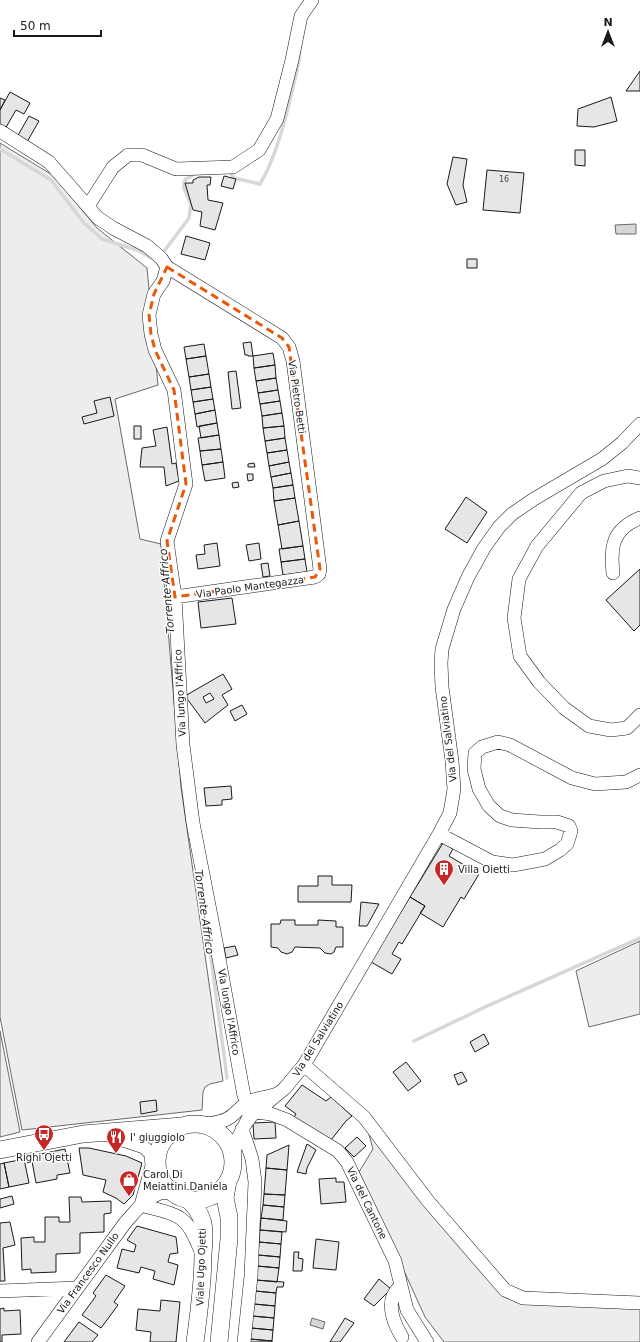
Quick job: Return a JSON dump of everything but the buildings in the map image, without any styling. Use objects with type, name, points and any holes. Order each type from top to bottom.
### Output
[{"type":"main road","points":[[156,1154],[168,1135],[179,1128],[192,1125]]},
{"type":"main road","points":[[0,1150],[48,1140],[93,1133],[135,1129],[192,1125],[209,1126],[218,1131],[231,1148],[233,1158],[225,1198],[229,1217],[229,1239],[220,1342]]},
{"type":"main road","points":[[135,1129],[152,1136],[158,1144],[156,1154],[160,1175],[167,1187],[179,1195],[196,1199],[205,1198],[222,1189],[228,1181]]},
{"type":"main road","name":"Viale Ugo Ojetti","points":[[179,1195],[194,1204],[202,1222],[203,1257],[201,1301],[195,1342]]},
{"type":"street","points":[[88,206],[113,167],[128,155],[142,155],[176,169],[233,167],[259,150],[277,119],[292,60],[301,16],[312,0]]},
{"type":"street","points":[[0,131],[49,162],[98,218],[113,228],[147,246],[161,258],[166,267]]},
{"type":"street","name":"Via Pietro Betti","points":[[166,267],[282,338],[289,347],[293,361],[320,569]]},
{"type":"street","name":"Via lungo l'Affrico","points":[[166,267],[163,281],[154,294],[149,315],[151,334],[155,350],[174,390],[186,484],[167,541],[174,598],[183,745],[193,823],[244,1096],[252,1107]]},
{"type":"street","name":"Via del Salviatino","points":[[244,1125],[252,1107],[280,1093],[304,1065],[450,813],[454,789],[452,761],[442,687],[442,649],[454,609],[468,577],[484,548],[499,527],[512,514],[534,499],[602,459],[622,443],[640,424]]},
{"type":"street","points":[[640,478],[628,476],[604,481],[581,493],[537,546],[519,580],[514,618],[520,656],[539,682],[564,708],[589,726],[611,730],[627,728],[640,715]]},
{"type":"street","points":[[613,573],[612,552],[615,539],[629,523],[640,518]]},
{"type":"street","name":"Via Paolo Mantegazza","points":[[174,598],[315,577],[319,574],[320,569]]},
{"type":"street","points":[[439,834],[492,862],[513,865],[545,859],[567,844],[571,831],[569,826],[557,822],[512,820],[500,816],[488,806],[479,789],[474,770],[475,753],[482,747],[498,742],[510,745],[572,778],[595,784],[626,782],[640,775]]},
{"type":"street","points":[[304,1065],[364,1117],[428,1201],[505,1290],[523,1298],[640,1303]]},
{"type":"street","points":[[192,1125],[209,1124],[228,1118],[252,1107]]},
{"type":"street","name":"Via del Cantone","points":[[252,1107],[286,1120],[338,1151],[348,1162],[395,1261],[407,1310],[427,1342]]},
{"type":"street","points":[[233,1158],[237,1140],[244,1125]]},
{"type":"street","points":[[244,1125],[252,1159],[255,1182],[251,1276],[244,1342]]},
{"type":"street","points":[[93,1133],[104,1134],[144,1147],[156,1154]]},
{"type":"street","name":"Via Francesco Nullo","points":[[145,1202],[152,1166],[156,1154]]},
{"type":"street","name":"Via Francesco Nullo","points":[[38,1342],[125,1223],[156,1191],[160,1175]]},
{"type":"street","points":[[145,1202],[160,1193],[179,1195]]},
{"type":"street","points":[[145,1202],[182,1219],[187,1224],[194,1236],[203,1257]]},
{"type":"street","points":[[401,1285],[393,1296],[392,1313],[402,1337]]},
{"type":"street","points":[[0,1291],[77,1288]]},
{"type":"highlighted area","points":[[167,267],[282,338],[289,347],[320,569],[315,577],[175,597],[167,541],[186,484],[174,390],[155,350],[151,334],[149,315],[154,294]]},
{"type":"shaded area","points":[[0,143],[54,176],[97,228],[147,268],[158,385],[115,399],[140,539],[161,544],[181,787],[223,1081],[210,1084],[205,1087],[203,1092],[202,1110],[22,1130],[0,1017]]},
{"type":"shaded area","points":[[636,224],[636,234],[616,234],[615,225]]},
{"type":"shaded area","points":[[640,941],[640,1014],[589,1027],[576,971]]},
{"type":"shaded area","points":[[0,1031],[20,1132],[0,1137]]},
{"type":"shaded area","points":[[364,1117],[505,1290],[640,1303],[640,1342],[444,1342],[425,1317],[359,1172],[373,1149]]},
{"type":"shaded area","points":[[312,1318],[325,1322],[323,1329],[310,1325]]},
{"type":"waterway","points":[[228,172],[230,172],[234,178],[260,184],[266,174],[283,127],[296,75],[300,49]]},
{"type":"waterway","name":"Torrente Affrico","points":[[0,149],[51,180],[84,223],[102,239],[137,250],[155,260]]},
{"type":"waterway","points":[[162,254],[189,218],[191,204],[184,188],[184,182],[186,179],[197,173]]},
{"type":"waterway","name":"Torrente Affrico","points":[[166,579],[170,627]]},
{"type":"waterway","name":"Torrente Affrico","points":[[207,927],[227,1078]]},
{"type":"waterway","points":[[414,1041],[485,1007],[640,938]]},
{"type":"place","name":"Villa Oietti","points":[[444,886]]},
{"type":"place","name":"Righi Ojetti","points":[[44,1151]]},
{"type":"place","name":"I' giuggiolo","points":[[116,1154]]},
{"type":"place","name":"Carol Di Meiattini Daniela","points":[[129,1197]]}]
